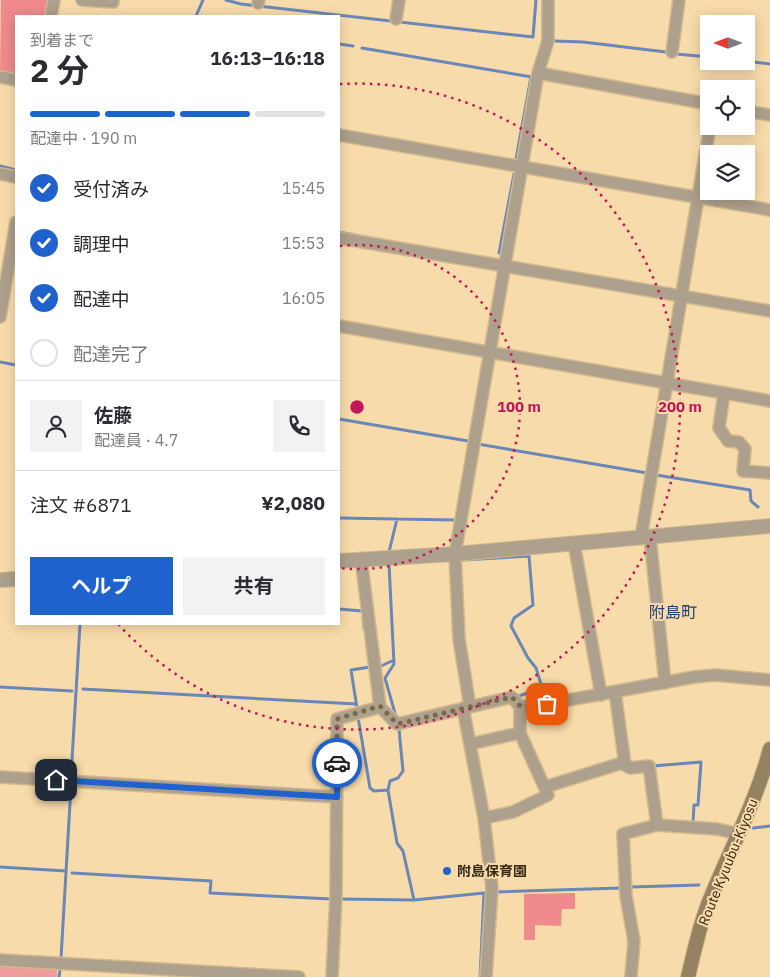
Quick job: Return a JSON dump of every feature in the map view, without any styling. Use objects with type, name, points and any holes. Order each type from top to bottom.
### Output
[{"type":"main road","name":"Route Kyuubu-Kiyosu","points":[[688,977],[694,948],[712,894],[739,834],[767,779],[770,749]]},
{"type":"street","points":[[51,15],[54,0]]},
{"type":"street","points":[[82,0],[112,2],[113,0]]},
{"type":"street","points":[[396,19],[398,0]]},
{"type":"street","points":[[486,977],[492,888],[484,818],[470,744],[459,639],[455,554],[538,74],[548,41],[548,0]]},
{"type":"street","points":[[672,52],[679,0]]},
{"type":"street","points":[[538,74],[700,102]]},
{"type":"street","points":[[0,77],[15,80]]},
{"type":"street","points":[[755,112],[770,115]]},
{"type":"street","points":[[340,135],[770,210]]},
{"type":"street","points":[[664,683],[646,537],[666,382],[709,135]]},
{"type":"street","points":[[0,174],[15,177]]},
{"type":"street","points":[[0,317],[15,228]]},
{"type":"street","points":[[340,238],[505,262],[682,293],[770,311]]},
{"type":"street","points":[[340,326],[770,401]]},
{"type":"street","points":[[724,393],[719,428],[728,441],[739,442],[745,449],[743,471],[770,473]]},
{"type":"street","points":[[340,561],[455,554],[770,526]]},
{"type":"street","points":[[574,543],[601,695]]},
{"type":"street","points":[[361,559],[380,706],[397,724],[512,697],[520,706],[520,734],[548,795],[513,812],[484,818]]},
{"type":"street","points":[[0,580],[15,579]]},
{"type":"street","points":[[520,706],[547,704],[601,695],[694,676],[716,675],[770,680]]},
{"type":"street","points":[[615,692],[625,762],[630,768],[649,766],[657,825]]},
{"type":"street","points":[[332,977],[336,896],[337,719],[380,706]]},
{"type":"street","points":[[470,744],[520,734]]},
{"type":"street","points":[[545,787],[625,762]]},
{"type":"street","points":[[0,777],[337,797]]},
{"type":"street","points":[[631,977],[634,941],[625,888],[624,834],[657,825],[717,829],[739,834]]},
{"type":"street","points":[[0,960],[299,977]]},
{"type":"shaded area","points":[[1,0],[48,0],[46,15],[15,15],[15,76],[0,73]]},
{"type":"shaded area","points":[[575,893],[575,909],[562,909],[561,926],[535,925],[535,940],[524,940],[524,894]]},
{"type":"shaded area","points":[[0,966],[57,970],[57,977],[0,977]]},
{"type":"waterway","points":[[196,15],[203,0]]},
{"type":"waterway","points":[[226,0],[241,4],[338,15]]},
{"type":"waterway","points":[[340,15],[533,37],[536,0]]},
{"type":"waterway","points":[[555,41],[583,42],[666,52]]},
{"type":"waterway","points":[[340,44],[353,46]]},
{"type":"waterway","points":[[362,48],[532,77]]},
{"type":"waterway","points":[[676,54],[700,56]]},
{"type":"waterway","points":[[755,62],[770,64]]},
{"type":"waterway","points":[[516,159],[531,77]]},
{"type":"waterway","points":[[0,166],[15,170]]},
{"type":"waterway","points":[[499,253],[514,174]]},
{"type":"waterway","points":[[340,232],[387,241]]},
{"type":"waterway","points":[[0,362],[15,365]]},
{"type":"waterway","points":[[340,419],[468,441]]},
{"type":"waterway","points":[[478,444],[647,473]]},
{"type":"waterway","points":[[656,475],[750,490],[751,501],[758,507]]},
{"type":"waterway","points":[[340,518],[455,520]]},
{"type":"waterway","points":[[389,552],[397,519]]},
{"type":"waterway","points":[[463,560],[529,556],[533,605],[514,618],[511,626],[528,658],[536,668],[544,694]]},
{"type":"waterway","points":[[389,564],[394,664],[385,678],[396,717]]},
{"type":"waterway","points":[[340,609],[362,611]]},
{"type":"waterway","points":[[363,618],[364,629]]},
{"type":"waterway","points":[[71,777],[80,625]]},
{"type":"waterway","points":[[381,666],[394,660]]},
{"type":"waterway","points":[[357,708],[351,670],[370,667],[370,665]]},
{"type":"waterway","points":[[0,687],[72,691]]},
{"type":"waterway","points":[[516,697],[542,688]]},
{"type":"waterway","points":[[83,689],[356,704]]},
{"type":"waterway","points":[[358,717],[370,788],[374,791],[388,790]]},
{"type":"waterway","points":[[399,729],[403,771],[398,778],[390,781],[388,790],[397,843],[403,851],[414,900],[484,893],[480,977]]},
{"type":"waterway","points":[[653,766],[701,762],[698,805],[694,805],[693,823],[695,823]]},
{"type":"waterway","points":[[61,958],[71,786]]},
{"type":"waterway","points":[[753,828],[770,826]]},
{"type":"waterway","points":[[0,867],[66,871]]},
{"type":"waterway","points":[[72,873],[211,881],[210,893],[332,899]]},
{"type":"waterway","points":[[631,887],[699,885]]},
{"type":"waterway","points":[[496,892],[621,888]]},
{"type":"waterway","points":[[340,899],[414,900]]},
{"type":"waterway","points":[[59,977],[60,970]]},
{"type":"way so far","points":[[337,763],[337,719],[380,706],[397,724],[512,697],[520,706],[547,704]]},
{"type":"place","name":"附島保育園","points":[[447,871]]},
{"type":"district","name":"附島町","points":[[673,612]]},
{"type":"route","points":[[56,780],[337,797],[337,763]]}]
